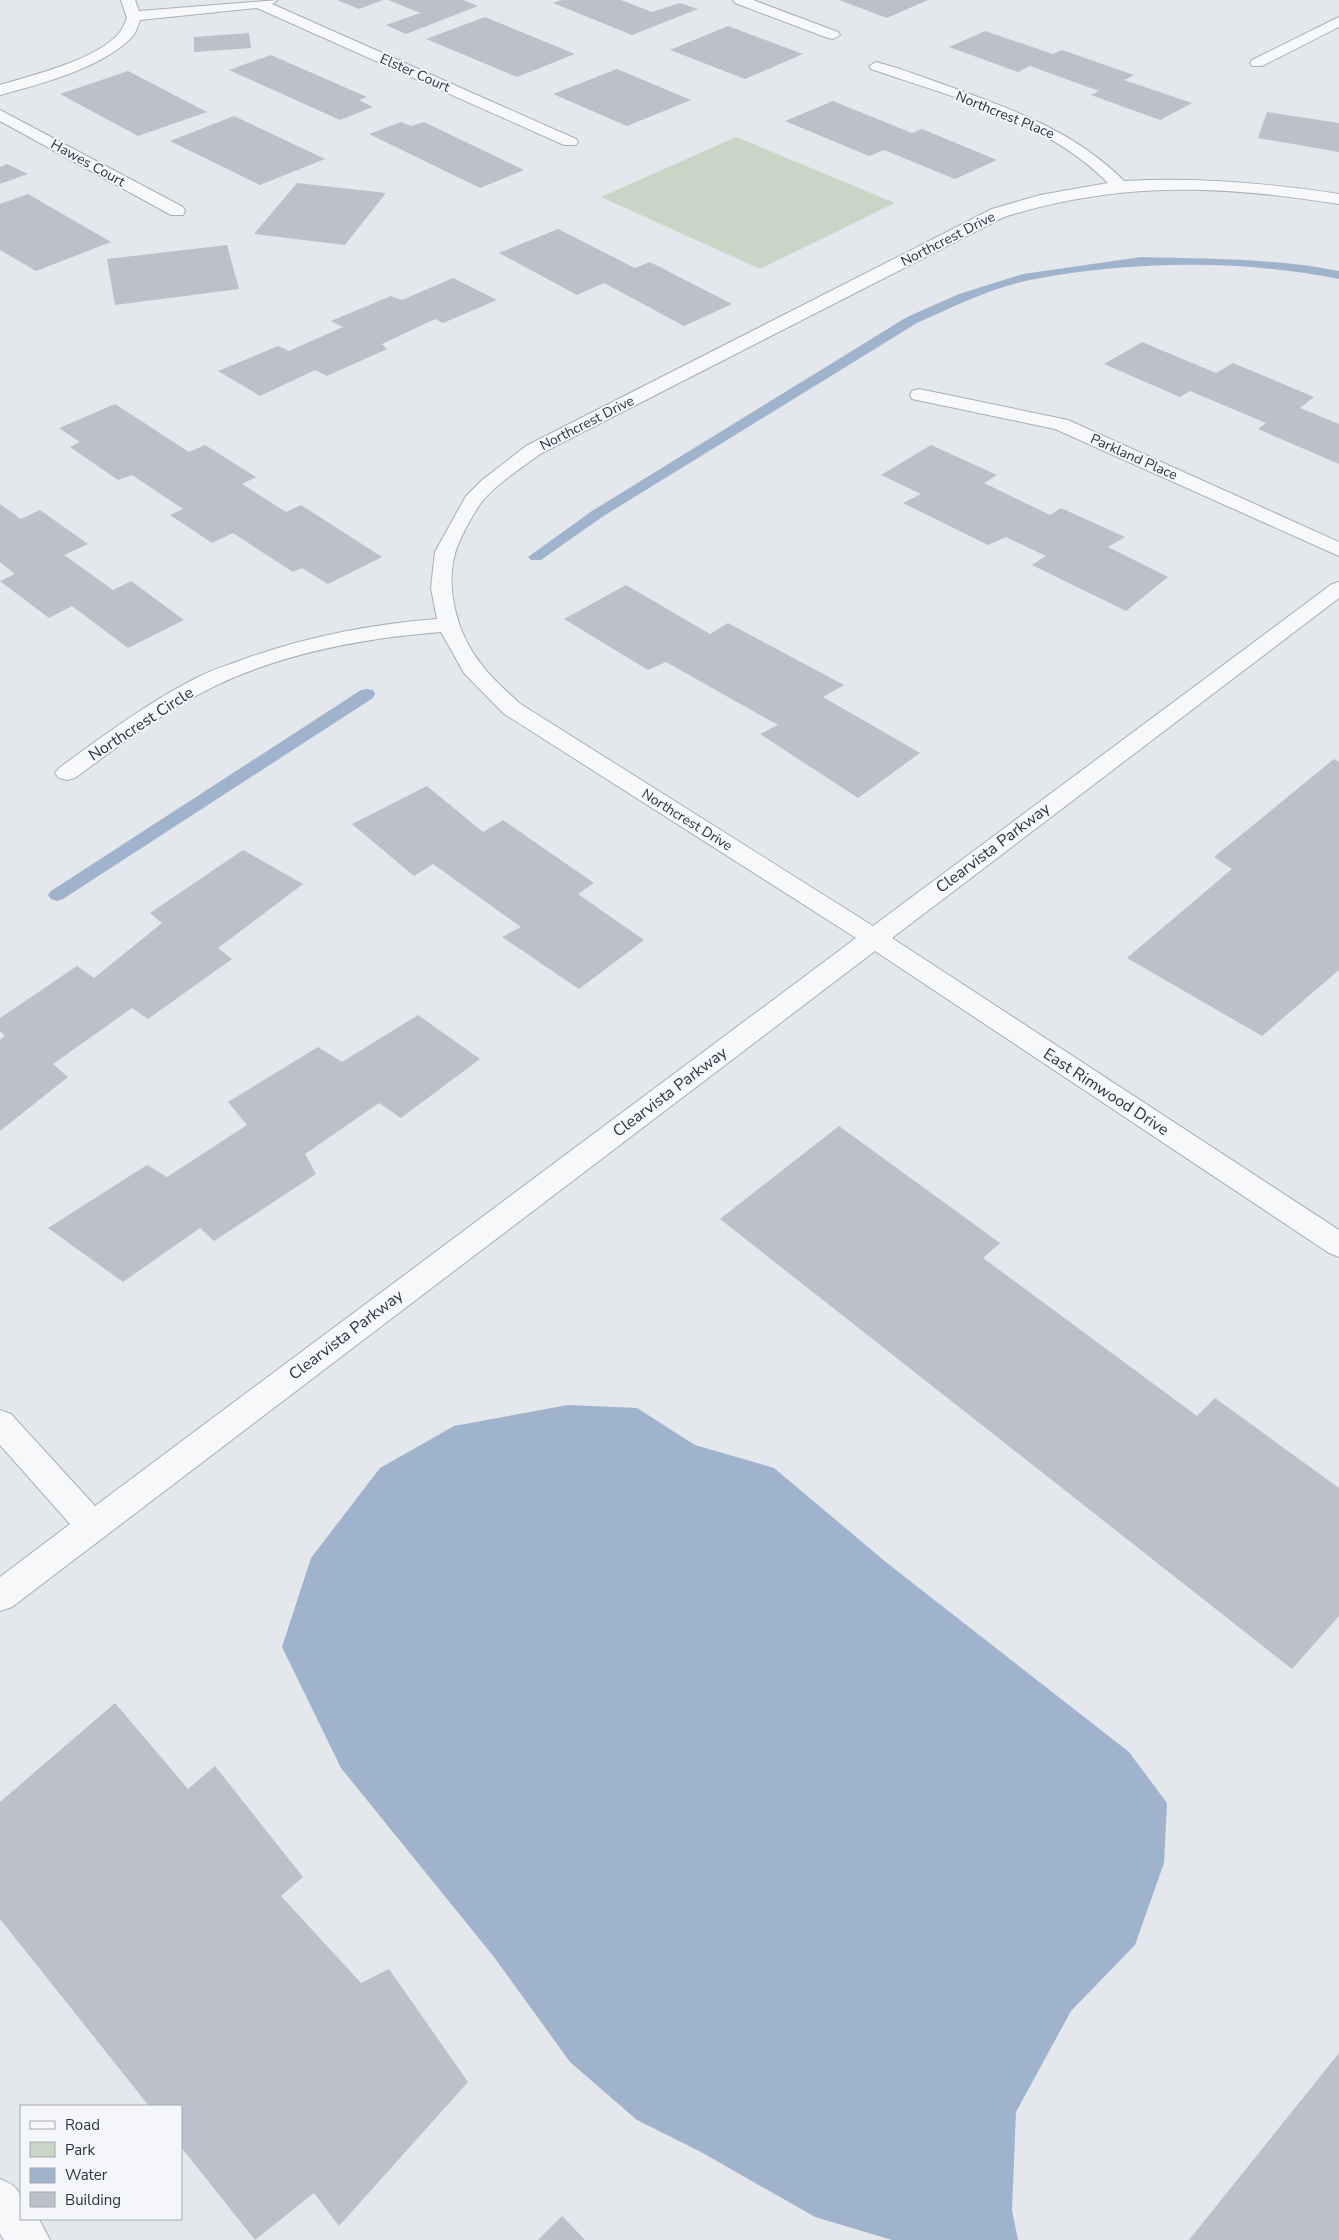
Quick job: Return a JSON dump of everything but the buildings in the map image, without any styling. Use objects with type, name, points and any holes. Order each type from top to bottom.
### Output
[{"type":"street","points":[[0,90],[101,54],[129,33],[134,10],[128,0]]},
{"type":"street","points":[[740,0],[833,35]]},
{"type":"street","points":[[134,16],[265,2]]},
{"type":"street","name":"Elster Court","points":[[265,2],[570,142]]},
{"type":"street","points":[[1257,63],[1339,21]]},
{"type":"street","name":"Northcrest Place","points":[[876,66],[1020,119],[1056,136],[1098,163],[1120,186]]},
{"type":"street","name":"Hawes Court","points":[[0,115],[177,212]]},
{"type":"street","name":"Northcrest Drive","points":[[874,938],[511,708],[472,668],[449,625],[442,588],[445,552],[473,500],[488,485],[533,450],[998,213],[1035,201],[1088,190],[1120,186],[1213,183],[1289,190],[1339,199]]},
{"type":"street","name":"Parkland Place","points":[[919,395],[1061,424],[1339,550]]},
{"type":"street","name":"Clearvista Parkway","points":[[0,1596],[1339,588]]},
{"type":"street","name":"Northcrest Circle","points":[[67,773],[146,716],[208,681],[277,654],[325,641],[399,628],[449,625]]},
{"type":"street","name":"East Rimwood Drive","points":[[874,938],[1339,1245]]},
{"type":"street","points":[[0,1424],[92,1526]]},
{"type":"street","points":[[0,2198],[29,2240]]},
{"type":"green space","points":[[736,137],[895,203],[760,269],[601,197]]},
{"type":"water","points":[[568,1405],[637,1408],[695,1445],[774,1468],[887,1563],[1129,1752],[1167,1803],[1164,1863],[1135,1945],[1071,2011],[1016,2112],[1012,2210],[1018,2240],[892,2240],[815,2217],[701,2152],[637,2120],[570,2062],[494,1957],[341,1768],[282,1647],[311,1558],[380,1468],[454,1426]]},
{"type":"waterway","points":[[536,557],[597,514],[912,320],[964,297],[1027,277],[1141,261],[1255,264],[1304,268],[1339,275]]},
{"type":"waterway","points":[[57,895],[367,694]]}]
